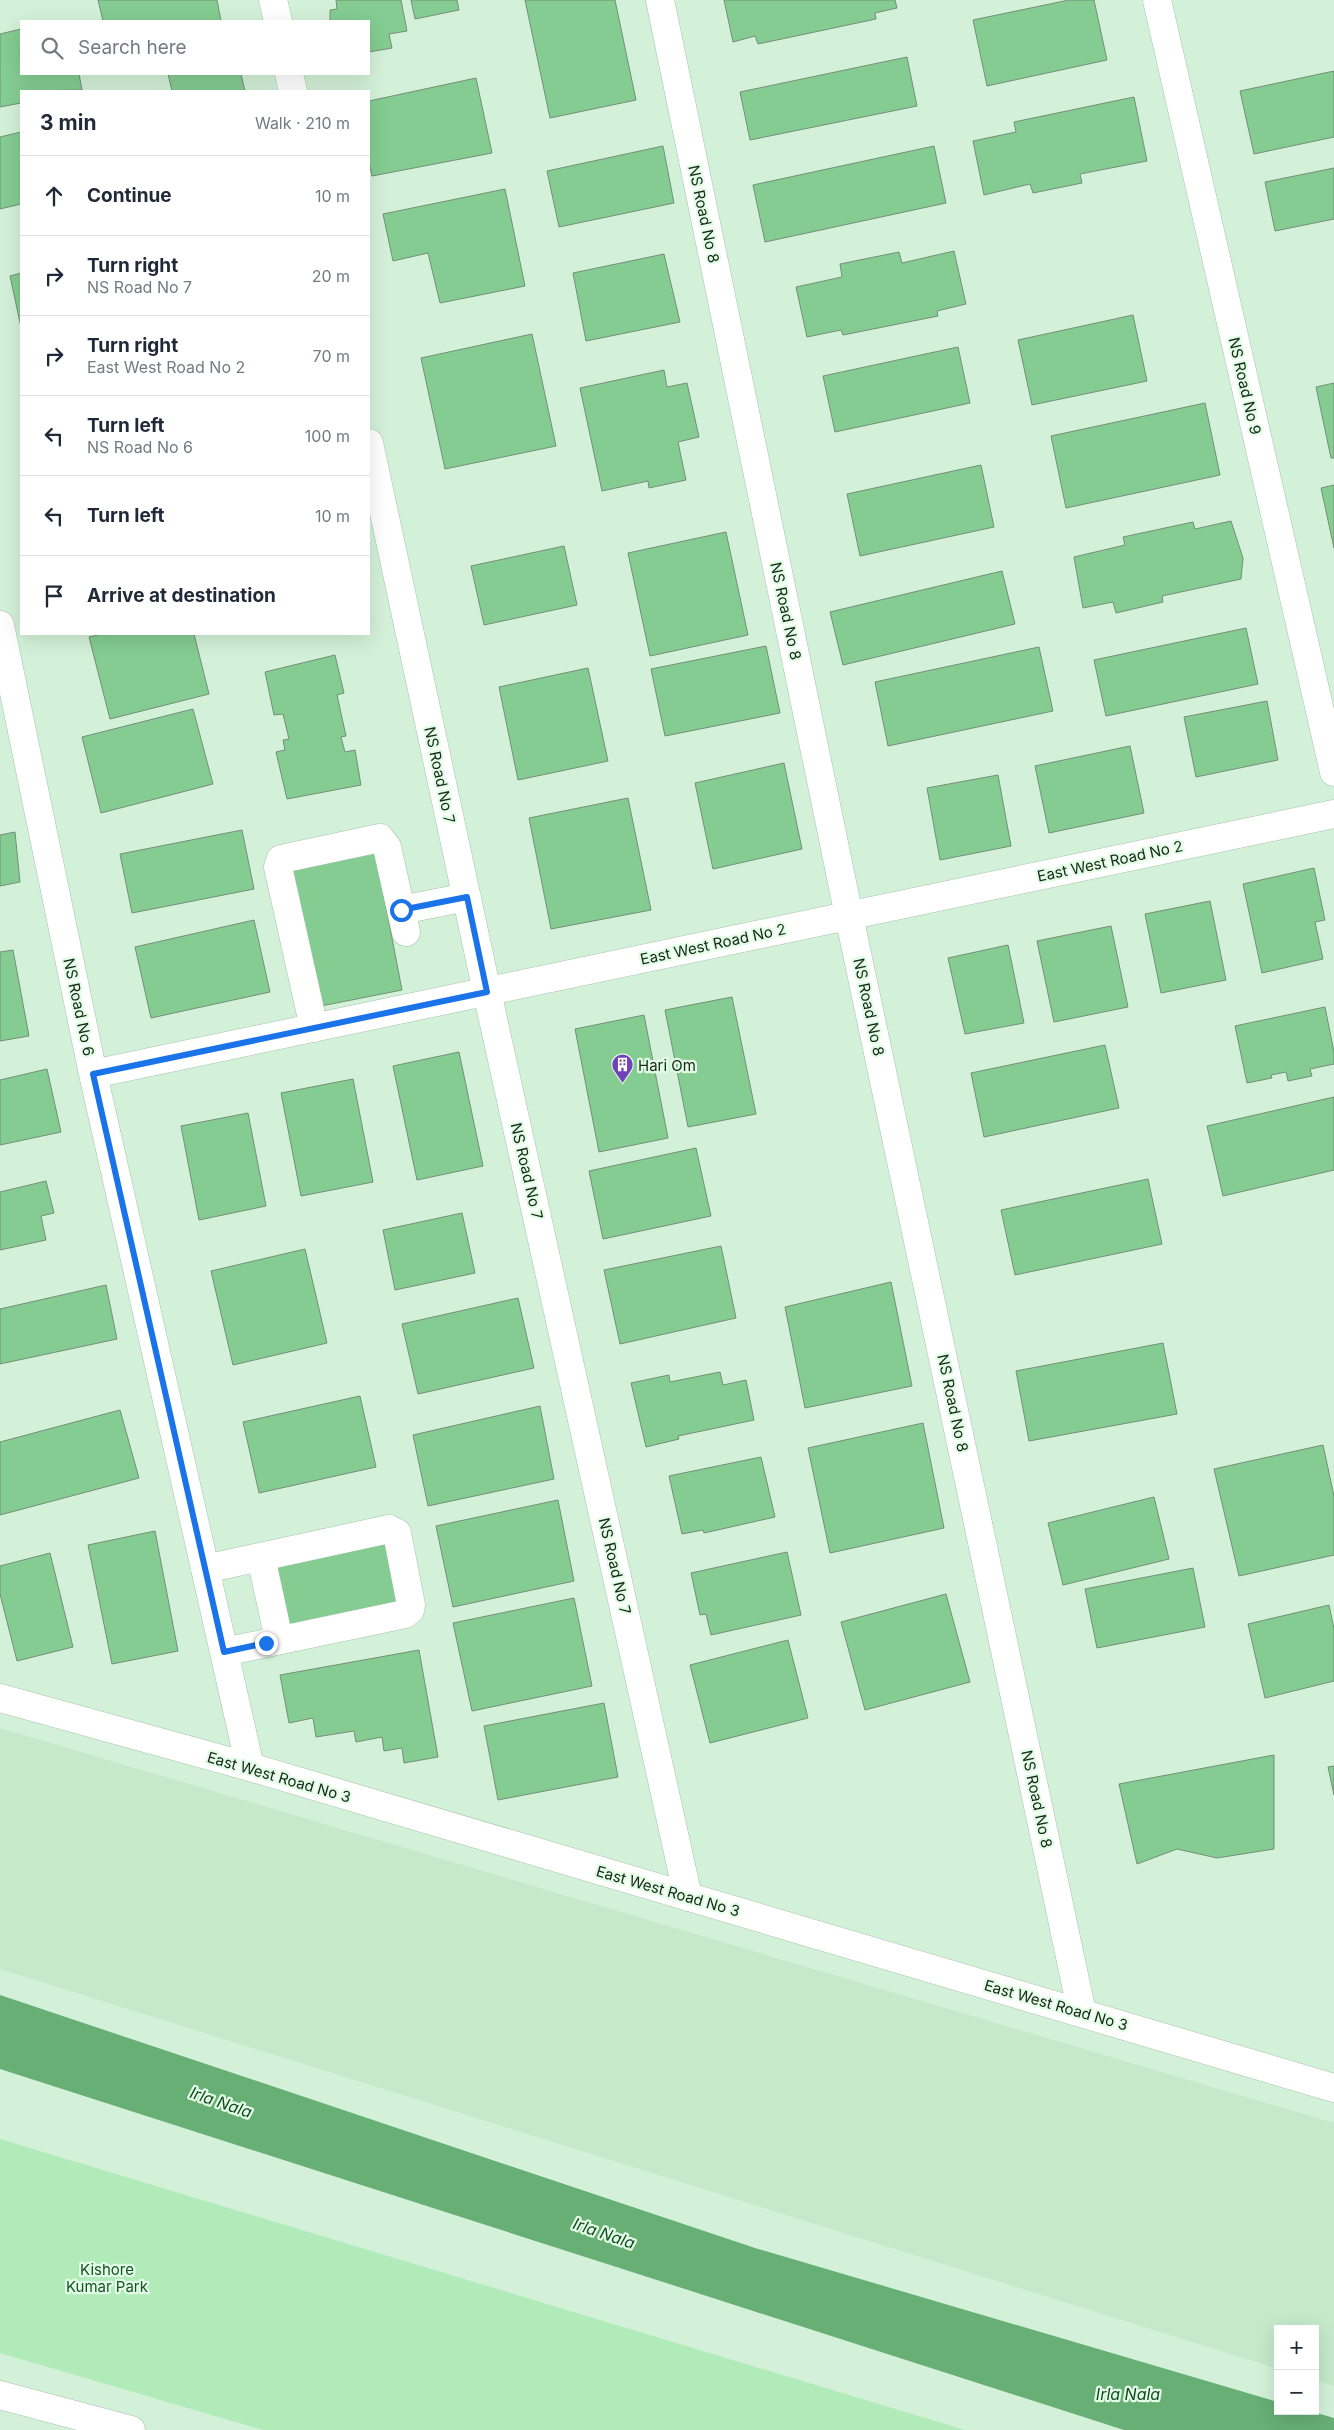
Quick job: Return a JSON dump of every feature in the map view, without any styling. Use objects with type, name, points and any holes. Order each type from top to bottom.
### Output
[{"type":"street","points":[[273,0],[278,20]]},
{"type":"street","name":"NS Road No 8","points":[[660,0],[849,916],[1082,2013]]},
{"type":"street","name":"NS Road No 9","points":[[1157,0],[1334,772]]},
{"type":"street","points":[[289,75],[293,90]]},
{"type":"street","name":"NS Road No 7","points":[[370,448],[487,992],[688,1897]]},
{"type":"street","name":"NS Road No 6","points":[[0,625],[93,1074],[250,1768]]},
{"type":"street","name":"East West Road No 2","points":[[93,1074],[1334,814]]},
{"type":"street","points":[[314,1028],[278,867],[279,862],[286,856],[380,838],[387,847],[403,921],[467,897]]},
{"type":"street","points":[[205,1569],[389,1529],[397,1533],[411,1604],[410,1610],[405,1614],[224,1652]]},
{"type":"street","points":[[261,1557],[279,1640]]},
{"type":"street","name":"East West Road No 3","points":[[0,1698],[250,1768],[1334,2088]]},
{"type":"street","points":[[0,2394],[131,2430]]},
{"type":"shaded area","points":[[0,1728],[1334,2123],[1334,2386],[1319,2381],[1319,2325],[1274,2325],[1274,2368],[0,1969]]},
{"type":"green space","name":"Kishore Kumar Park","points":[[0,2139],[965,2430],[263,2430],[0,2353]]},
{"type":"water","name":"Irla Nala","points":[[0,1995],[755,2248],[1274,2401],[1274,2415],[1319,2414],[1334,2418],[1334,2430],[1124,2430],[0,2069]]},
{"type":"building","points":[[98,0],[217,0],[221,20],[103,20]]},
{"type":"building","points":[[336,0],[401,0],[407,31],[389,34],[392,48],[370,52],[370,20],[330,20],[330,10],[337,9]]},
{"type":"building","points":[[411,0],[457,0],[459,10],[415,19]]},
{"type":"building","points":[[525,0],[615,0],[636,100],[550,118]]},
{"type":"building","points":[[724,0],[895,0],[897,8],[875,13],[876,19],[758,44],[755,36],[733,42]]},
{"type":"building","points":[[1069,0],[1094,0],[1107,60],[987,86],[973,20]]},
{"type":"building","points":[[20,29],[20,75],[79,75],[82,90],[20,90],[20,103],[0,107],[0,34]]},
{"type":"building","points":[[907,57],[917,106],[750,140],[740,92]]},
{"type":"building","points":[[1334,71],[1334,137],[1254,154],[1240,91]]},
{"type":"building","points":[[168,75],[241,75],[245,90],[172,90]]},
{"type":"building","points":[[476,78],[492,153],[372,176],[370,167],[370,101]]},
{"type":"building","points":[[1134,97],[1147,161],[1080,174],[1082,183],[1033,193],[1030,184],[984,195],[973,141],[1016,132],[1014,122]]},
{"type":"building","points":[[20,132],[20,204],[0,209],[0,137]]},
{"type":"building","points":[[663,146],[674,203],[559,227],[547,171]]},
{"type":"building","points":[[934,146],[946,203],[765,242],[753,185]]},
{"type":"building","points":[[1334,168],[1334,219],[1275,231],[1265,182]]},
{"type":"building","points":[[505,189],[525,286],[440,303],[428,253],[393,261],[383,214]]},
{"type":"building","points":[[954,251],[966,304],[937,311],[938,316],[843,335],[841,330],[807,337],[796,287],[842,277],[840,264],[899,252],[902,263]]},
{"type":"building","points":[[664,254],[680,322],[586,341],[573,273]]},
{"type":"building","points":[[20,273],[20,322],[10,276]]},
{"type":"building","points":[[1133,315],[1147,381],[1032,405],[1018,340]]},
{"type":"building","points":[[532,334],[556,446],[445,469],[421,358]]},
{"type":"building","points":[[958,347],[970,403],[835,432],[823,376]]},
{"type":"building","points":[[664,370],[667,387],[687,383],[699,437],[678,442],[686,480],[649,488],[648,481],[602,491],[580,388]]},
{"type":"building","points":[[1334,383],[1334,458],[1331,458],[1316,387]]},
{"type":"building","points":[[1205,403],[1220,475],[1066,508],[1051,436]]},
{"type":"building","points":[[981,465],[994,527],[860,556],[847,494]]},
{"type":"building","points":[[1334,485],[1334,548],[1321,488]]},
{"type":"building","points":[[1231,521],[1243,558],[1241,579],[1162,596],[1163,602],[1116,613],[1113,602],[1083,608],[1074,557],[1125,545],[1123,537],[1193,522],[1195,529]]},
{"type":"building","points":[[726,532],[748,635],[650,656],[628,553]]},
{"type":"building","points":[[564,546],[577,605],[484,625],[471,566]]},
{"type":"building","points":[[1002,571],[1015,624],[843,665],[830,612]]},
{"type":"building","points":[[1246,628],[1258,684],[1106,716],[1094,660]]},
{"type":"building","points":[[98,635],[194,635],[209,694],[110,719],[89,637]]},
{"type":"building","points":[[766,646],[780,713],[665,736],[651,669]]},
{"type":"building","points":[[1039,647],[1053,711],[888,746],[875,682]]},
{"type":"building","points":[[335,655],[344,693],[337,695],[346,736],[341,737],[345,752],[355,750],[361,785],[287,799],[276,752],[285,750],[283,740],[289,739],[283,714],[274,715],[265,672]]},
{"type":"building","points":[[588,668],[608,761],[518,780],[499,687]]},
{"type":"building","points":[[1267,701],[1278,760],[1196,777],[1184,717]]},
{"type":"building","points":[[193,709],[213,784],[101,813],[82,737]]},
{"type":"building","points":[[1130,746],[1144,813],[1049,833],[1035,766]]},
{"type":"building","points":[[784,763],[802,849],[713,869],[695,783]]},
{"type":"building","points":[[998,775],[1011,846],[940,860],[927,788]]},
{"type":"building","points":[[628,798],[651,910],[551,929],[529,818]]},
{"type":"building","points":[[242,830],[254,889],[132,913],[120,854]]},
{"type":"building","points":[[15,832],[20,882],[0,886],[0,835]]},
{"type":"building","points":[[375,850],[402,990],[316,1007],[289,867]]},
{"type":"building","points":[[1314,868],[1325,920],[1315,922],[1323,959],[1262,973],[1243,884]]},
{"type":"building","points":[[1210,901],[1226,980],[1161,993],[1145,914]]},
{"type":"building","points":[[254,920],[270,992],[151,1018],[135,947]]},
{"type":"building","points":[[1111,926],[1128,1007],[1054,1022],[1037,941]]},
{"type":"building","points":[[1008,945],[1024,1023],[965,1034],[948,958]]},
{"type":"building","points":[[13,950],[29,1036],[0,1041],[0,952]]},
{"type":"building","points":[[732,997],[756,1114],[688,1127],[665,1010]]},
{"type":"building","points":[[1325,1007],[1334,1052],[1334,1064],[1310,1069],[1312,1076],[1288,1081],[1286,1072],[1271,1075],[1272,1078],[1247,1083],[1235,1026]]},
{"type":"building","name":"Hari Om","points":[[644,1015],[668,1138],[599,1152],[575,1029]]},
{"type":"building","points":[[1105,1045],[1119,1108],[984,1137],[971,1073]]},
{"type":"building","points":[[459,1052],[483,1166],[417,1180],[393,1066]]},
{"type":"building","points":[[47,1069],[61,1132],[0,1145],[0,1080]]},
{"type":"building","points":[[353,1079],[373,1182],[301,1196],[281,1093]]},
{"type":"building","points":[[1334,1097],[1334,1170],[1223,1196],[1207,1126]]},
{"type":"building","points":[[248,1113],[266,1206],[199,1220],[181,1126]]},
{"type":"building","points":[[696,1148],[711,1216],[603,1239],[589,1171]]},
{"type":"building","points":[[1148,1179],[1162,1244],[1015,1275],[1001,1210]]},
{"type":"building","points":[[46,1181],[54,1213],[41,1216],[46,1240],[0,1250],[0,1192]]},
{"type":"building","points":[[462,1213],[475,1273],[395,1290],[383,1230]]},
{"type":"building","points":[[721,1246],[736,1318],[620,1344],[604,1270]]},
{"type":"building","points":[[305,1249],[327,1343],[233,1365],[211,1271]]},
{"type":"building","points":[[891,1282],[912,1386],[805,1408],[785,1307]]},
{"type":"building","points":[[106,1285],[117,1339],[0,1364],[0,1309]]},
{"type":"building","points":[[518,1298],[534,1368],[418,1394],[402,1324]]},
{"type":"building","points":[[1163,1343],[1177,1414],[1029,1441],[1016,1371]]},
{"type":"building","points":[[720,1372],[723,1385],[746,1380],[754,1420],[678,1436],[679,1439],[646,1447],[631,1383],[669,1375],[670,1382]]},
{"type":"building","points":[[360,1396],[376,1467],[259,1493],[243,1422]]},
{"type":"building","points":[[540,1406],[554,1479],[428,1506],[413,1435]]},
{"type":"building","points":[[120,1410],[139,1478],[0,1515],[0,1442]]},
{"type":"building","points":[[923,1423],[944,1528],[830,1553],[808,1448]]},
{"type":"building","points":[[1323,1445],[1334,1496],[1334,1555],[1239,1576],[1214,1469]]},
{"type":"building","points":[[761,1457],[775,1517],[704,1533],[703,1530],[682,1534],[669,1476]]},
{"type":"building","points":[[1154,1497],[1169,1559],[1063,1585],[1048,1523]]},
{"type":"building","points":[[558,1500],[574,1581],[453,1607],[436,1526]]},
{"type":"building","points":[[155,1531],[178,1651],[112,1664],[88,1545]]},
{"type":"building","points":[[388,1533],[401,1604],[287,1628],[273,1558]]},
{"type":"building","points":[[787,1552],[801,1615],[711,1635],[706,1614],[700,1615],[691,1573]]},
{"type":"building","points":[[50,1553],[73,1647],[17,1661],[0,1594],[0,1566]]},
{"type":"building","points":[[1193,1568],[1205,1627],[1097,1648],[1085,1589]]},
{"type":"building","points":[[946,1594],[970,1682],[865,1710],[841,1622]]},
{"type":"building","points":[[574,1598],[592,1686],[472,1711],[453,1623]]},
{"type":"building","points":[[1329,1605],[1334,1629],[1334,1681],[1265,1698],[1248,1624]]},
{"type":"building","points":[[788,1640],[808,1718],[710,1743],[690,1665]]},
{"type":"building","points":[[419,1650],[438,1757],[404,1763],[402,1748],[384,1751],[382,1737],[356,1742],[354,1731],[316,1737],[313,1718],[289,1723],[280,1675]]},
{"type":"building","points":[[604,1703],[618,1777],[498,1800],[484,1726]]},
{"type":"building","points":[[1274,1755],[1274,1849],[1217,1858],[1177,1849],[1137,1864],[1119,1784]]},
{"type":"building","points":[[1334,1766],[1334,1795],[1328,1767]]},
{"type":"place","name":"Hari Om","points":[[622,1084]]},
{"type":"route","points":[[266,1643],[224,1652],[93,1074],[487,992],[467,897],[401,910]]}]
